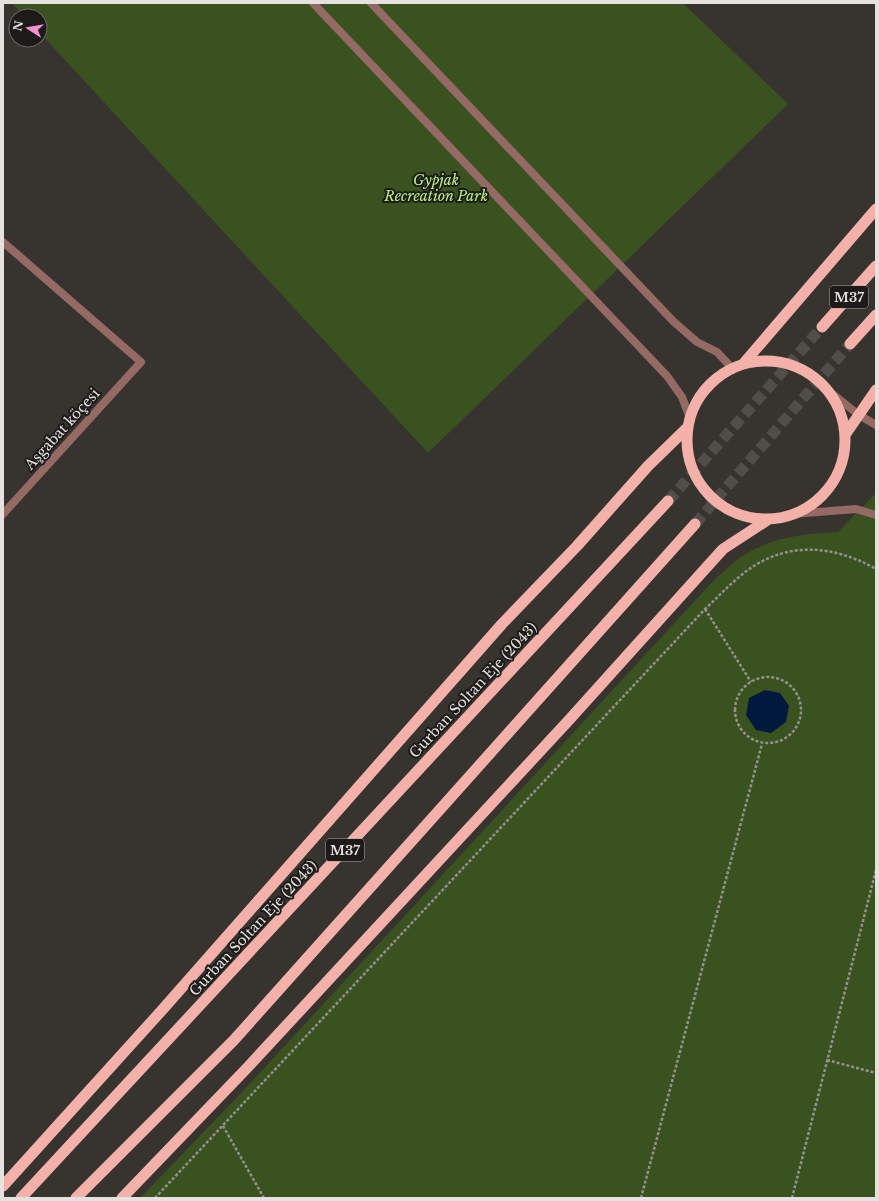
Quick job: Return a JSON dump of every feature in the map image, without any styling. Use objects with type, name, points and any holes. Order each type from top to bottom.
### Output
[{"type":"highway","points":[[744,363],[876,209]]},
{"type":"highway","name":"M37","points":[[822,327],[876,266]]},
{"type":"highway","name":"M37","points":[[850,344],[876,315]]},
{"type":"highway","points":[[767,360],[790,364],[811,375],[829,391],[840,412],[845,435],[842,460],[832,483],[815,502],[794,514],[769,519],[746,516],[731,510],[724,507],[706,492],[694,472],[687,450],[689,422],[699,397],[713,380],[732,368],[744,363],[767,360]]},
{"type":"highway","points":[[845,435],[876,390]]},
{"type":"highway","points":[[3,1186],[163,1009],[502,624],[577,546],[689,422]]},
{"type":"highway","name":"Gurban Soltan Eje (2043)","points":[[21,1198],[668,501]]},
{"type":"highway","points":[[122,1198],[253,1063],[569,720],[723,549],[769,519]]},
{"type":"highway","points":[[76,1198],[234,1040],[696,524]]},
{"type":"street","points":[[312,3],[643,350],[677,390],[689,422]]},
{"type":"street","points":[[371,3],[673,321],[697,342],[717,352],[732,368]]},
{"type":"street","name":"Aşgabat köçesi","points":[[3,242],[141,362],[3,514]]},
{"type":"street","points":[[829,391],[859,415],[876,425]]},
{"type":"street","points":[[794,514],[856,509],[876,515]]},
{"type":"path","points":[[155,1198],[706,609],[740,576],[768,557],[785,552],[806,549],[832,551],[860,560],[876,569]]},
{"type":"path","points":[[706,609],[751,682]]},
{"type":"path","points":[[768,677],[779,679],[789,684],[796,693],[800,703],[801,715],[798,725],[792,734],[773,744],[762,744],[752,740],[744,733],[738,724],[735,714],[735,704],[740,693],[751,682],[768,677]]},
{"type":"path","points":[[642,1198],[762,744]]},
{"type":"path","points":[[792,1198],[876,870]]},
{"type":"path","points":[[827,1060],[876,1073]]},
{"type":"path","points":[[223,1126],[264,1198]]},
{"type":"green space","name":"Gypjak Recreation Park","points":[[12,3],[683,3],[788,104],[428,453],[48,42],[48,8],[17,8]]},
{"type":"green space","points":[[876,493],[876,1198],[140,1198],[243,1091],[716,578],[740,557],[767,544],[801,535],[838,532]]},
{"type":"water","points":[[765,690],[780,693],[789,706],[786,722],[771,733],[756,730],[746,715],[749,698]]},
{"type":"tunnel","points":[[668,501],[822,327]]},
{"type":"tunnel","points":[[695,524],[850,344]]}]
